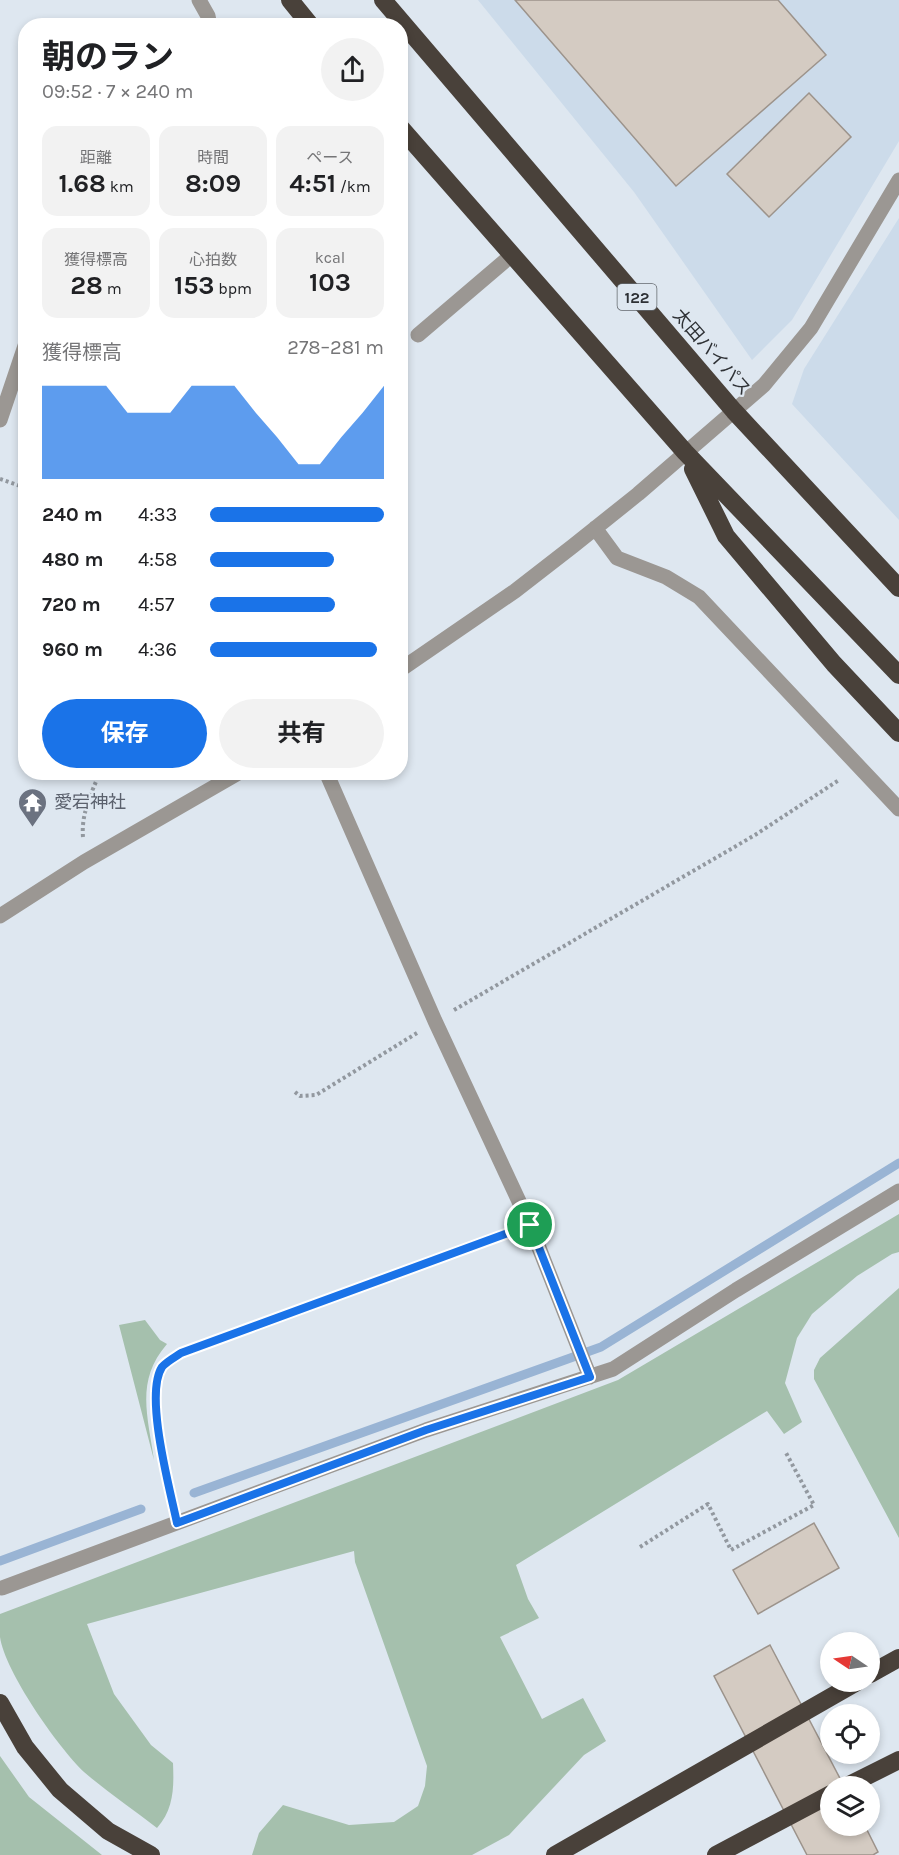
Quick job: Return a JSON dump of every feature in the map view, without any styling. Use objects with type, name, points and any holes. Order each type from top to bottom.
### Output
[{"type":"highway","points":[[290,0],[305,18]]},
{"type":"highway","name":"太田バイパス","points":[[383,0],[398,18]]},
{"type":"highway","name":"太田バイパス","points":[[408,29],[734,411],[899,588]]},
{"type":"highway","points":[[408,136],[685,452],[899,675]]},
{"type":"highway","points":[[685,452],[726,536],[834,664],[899,733]]},
{"type":"highway","points":[[880,1668],[899,1658]]},
{"type":"highway","points":[[555,1855],[840,1692]]},
{"type":"highway","points":[[0,1703],[25,1747],[60,1790],[108,1831],[151,1855]]},
{"type":"highway","points":[[867,1776],[899,1760]]},
{"type":"highway","points":[[716,1855],[820,1800]]},
{"type":"street","points":[[199,0],[208,18]]},
{"type":"street","points":[[408,665],[515,591],[638,494],[764,385],[811,328],[899,180]]},
{"type":"street","points":[[418,335],[513,254]]},
{"type":"street","points":[[0,420],[18,367]]},
{"type":"street","points":[[595,528],[617,558],[666,577],[699,597],[899,808]]},
{"type":"street","points":[[0,916],[84,862],[226,780]]},
{"type":"street","points":[[330,780],[435,1021],[530,1225],[590,1377]]},
{"type":"street","points":[[2,1588],[426,1430],[613,1369],[736,1290],[899,1191]]},
{"type":"path","points":[[0,479],[18,485]]},
{"type":"path","points":[[295,1092],[300,1096],[316,1095],[435,1021],[755,836],[860,767]]},
{"type":"path","points":[[84,862],[82,825],[97,780]]},
{"type":"path","points":[[177,1523],[156,1416],[156,1389],[163,1367],[181,1353],[530,1225]]},
{"type":"path","points":[[640,1547],[708,1504],[732,1550],[813,1505],[785,1451]]},
{"type":"shaded area","points":[[478,0],[899,0],[899,141],[792,320],[752,360],[634,192]]},
{"type":"shaded area","points":[[899,218],[899,520],[792,404],[804,369]]},
{"type":"green space","points":[[899,1214],[899,1252],[857,1276],[812,1314],[797,1338],[785,1383],[802,1422],[784,1434],[767,1411],[516,1565],[528,1599],[539,1618],[500,1637],[542,1719],[583,1698],[606,1741],[584,1755],[509,1835],[472,1855],[252,1855],[259,1833],[283,1805],[349,1825],[394,1822],[418,1806],[425,1786],[427,1766],[355,1562],[354,1551],[87,1624],[114,1694],[151,1745],[173,1763],[173,1789],[170,1805],[157,1828],[84,1772],[47,1728],[22,1689],[4,1652],[0,1637],[0,1614],[618,1380]]},
{"type":"green space","points":[[899,1288],[899,1538],[814,1379],[814,1370],[820,1358]]},
{"type":"green space","points":[[145,1320],[160,1340],[167,1344],[157,1358],[147,1385],[147,1414],[154,1460],[119,1325]]},
{"type":"green space","points":[[0,1756],[29,1797],[102,1855],[0,1855]]},
{"type":"building","points":[[515,0],[778,0],[826,55],[676,186]]},
{"type":"building","points":[[809,93],[851,137],[769,217],[727,174]]},
{"type":"building","points":[[814,1523],[839,1568],[758,1614],[733,1570]]},
{"type":"building","points":[[770,1645],[820,1740],[820,1764],[832,1764],[839,1776],[820,1776],[820,1836],[870,1836],[878,1852],[873,1855],[807,1855],[714,1676]]},
{"type":"waterway","points":[[194,1493],[601,1347],[899,1163]]},
{"type":"waterway","points":[[0,1561],[141,1509]]},
{"type":"place","name":"愛宕神社","points":[[33,828]]},
{"type":"route","points":[[530,1225],[590,1377],[426,1430],[177,1523],[156,1416],[156,1389],[163,1367],[181,1353],[530,1225]]}]
